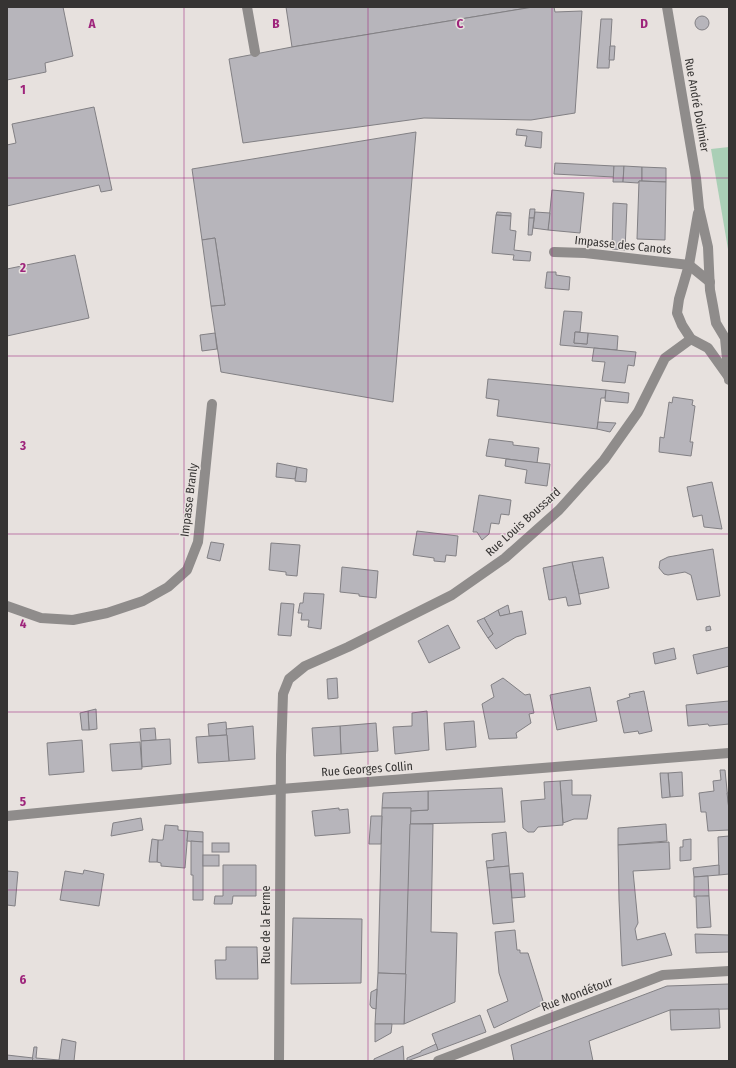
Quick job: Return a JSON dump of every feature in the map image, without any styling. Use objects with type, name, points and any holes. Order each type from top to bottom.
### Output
[{"type":"street","points":[[247,7],[255,52]]},
{"type":"street","name":"Rue André Dolimier","points":[[667,7],[696,178],[699,208],[708,247],[713,306],[716,323],[725,338],[729,378]]},
{"type":"street","name":"Rue André Dolimier","points":[[699,208],[689,265],[679,299],[677,313],[682,325],[691,338],[708,348],[729,378]]},
{"type":"street","name":"Impasse des Canots","points":[[554,252],[585,253],[689,265]]},
{"type":"street","points":[[689,265],[710,282]]},
{"type":"street","name":"Rue Louis Boussard","points":[[281,789],[283,694],[289,679],[305,666],[348,647],[452,595],[505,558],[559,510],[604,460],[638,412],[664,358],[691,338]]},
{"type":"street","name":"Impasse Branly","points":[[7,606],[41,618],[73,620],[107,613],[143,601],[168,587],[186,570],[198,542],[212,404]]},
{"type":"street","name":"Rue Georges Collin","points":[[7,816],[281,789],[729,753]]},
{"type":"street","name":"Rue de la Ferme","points":[[279,1061],[281,789]]},
{"type":"street","name":"Rue Mondétour","points":[[438,1061],[663,975],[729,971]]},
{"type":"green space","points":[[729,147],[729,255],[711,149]]},
{"type":"building","points":[[7,7],[63,7],[73,56],[45,63],[46,72],[7,80]]},
{"type":"building","points":[[286,7],[533,7],[292,47]]},
{"type":"building","points":[[533,7],[554,7],[555,12],[582,11],[575,113],[531,120],[424,118],[243,143],[229,59],[292,47]]},
{"type":"building","points":[[702,16],[707,18],[709,23],[707,28],[702,30],[697,28],[695,23],[697,18]]},
{"type":"building","points":[[601,19],[612,19],[609,68],[597,68]]},
{"type":"building","points":[[610,46],[615,46],[614,60],[609,60]]},
{"type":"building","points":[[94,107],[112,190],[101,192],[99,185],[7,206],[7,145],[16,143],[12,124]]},
{"type":"building","points":[[517,129],[542,132],[541,148],[525,146],[527,136],[516,135]]},
{"type":"building","points":[[416,132],[393,402],[221,372],[211,306],[225,305],[215,238],[202,240],[192,169]]},
{"type":"building","points":[[555,163],[614,166],[614,177],[554,174]]},
{"type":"building","points":[[614,166],[624,166],[623,182],[613,182]]},
{"type":"building","points":[[624,166],[642,167],[642,181],[639,181],[638,183],[623,182]]},
{"type":"building","points":[[642,167],[666,168],[666,182],[642,181]]},
{"type":"building","points":[[639,181],[666,182],[665,240],[637,239]]},
{"type":"building","points":[[552,190],[584,193],[580,233],[548,230]]},
{"type":"building","points":[[613,203],[627,204],[625,250],[612,249]]},
{"type":"building","points":[[530,209],[535,209],[534,218],[529,218]]},
{"type":"building","points":[[497,212],[511,213],[511,216],[496,215]]},
{"type":"building","points":[[535,212],[550,213],[548,230],[533,228]]},
{"type":"building","points":[[496,215],[511,216],[510,230],[516,231],[514,250],[531,252],[530,261],[513,260],[514,255],[492,253]]},
{"type":"building","points":[[529,218],[534,218],[532,235],[528,235]]},
{"type":"building","points":[[215,238],[225,305],[211,306],[202,240]]},
{"type":"building","points":[[75,255],[89,318],[7,336],[7,269]]},
{"type":"building","points":[[547,272],[556,272],[556,275],[570,277],[569,290],[545,288]]},
{"type":"building","points":[[564,311],[582,312],[580,332],[575,332],[574,343],[587,344],[588,333],[618,336],[617,350],[560,345]]},
{"type":"building","points":[[575,332],[588,333],[587,344],[574,343]]},
{"type":"building","points":[[215,333],[217,349],[202,351],[200,335]]},
{"type":"building","points":[[594,348],[636,352],[634,366],[628,365],[625,383],[602,381],[605,362],[592,361]]},
{"type":"building","points":[[488,379],[606,390],[605,398],[601,398],[597,429],[497,416],[499,400],[486,398]]},
{"type":"building","points":[[606,390],[629,393],[628,403],[605,401]]},
{"type":"building","points":[[673,397],[693,400],[692,405],[695,406],[690,442],[693,442],[691,456],[659,452],[660,437],[664,438],[669,402],[672,403]]},
{"type":"building","points":[[598,422],[616,423],[610,432],[597,429]]},
{"type":"building","points":[[489,439],[513,442],[513,445],[539,448],[537,463],[486,456]]},
{"type":"building","points":[[506,459],[550,464],[547,486],[525,483],[527,470],[505,466]]},
{"type":"building","points":[[277,463],[297,467],[295,479],[276,477]]},
{"type":"building","points":[[297,467],[307,469],[306,482],[295,481]]},
{"type":"building","points":[[712,482],[722,529],[704,527],[702,515],[693,517],[687,487]]},
{"type":"building","points":[[479,495],[511,500],[509,515],[501,514],[499,524],[491,523],[489,534],[482,540],[477,532],[473,532]]},
{"type":"building","points":[[417,531],[458,536],[456,556],[446,555],[445,562],[434,561],[434,558],[413,555]]},
{"type":"building","points":[[211,542],[224,544],[220,561],[207,558]]},
{"type":"building","points":[[271,543],[300,545],[297,576],[286,575],[286,572],[269,570]]},
{"type":"building","points":[[713,549],[720,596],[697,600],[691,575],[685,572],[668,575],[664,574],[659,568],[660,561],[668,557]]},
{"type":"building","points":[[603,557],[609,588],[579,594],[572,562]]},
{"type":"building","points":[[572,562],[581,604],[568,606],[566,597],[549,600],[543,568]]},
{"type":"building","points":[[342,567],[378,571],[376,598],[340,592]]},
{"type":"building","points":[[304,593],[324,594],[321,629],[308,627],[309,620],[301,620],[302,613],[298,613],[300,603],[303,603]]},
{"type":"building","points":[[281,603],[294,604],[291,636],[278,635]]},
{"type":"building","points":[[508,605],[510,614],[500,616],[498,610]]},
{"type":"building","points":[[498,610],[500,616],[522,611],[526,634],[516,637],[496,649],[488,638],[493,634],[484,618]]},
{"type":"building","points":[[484,618],[493,634],[488,638],[477,621]]},
{"type":"building","points":[[448,625],[460,648],[429,663],[418,641]]},
{"type":"building","points":[[710,626],[711,630],[706,631],[706,627]]},
{"type":"building","points":[[729,647],[729,666],[697,674],[693,655]]},
{"type":"building","points":[[674,648],[676,659],[655,664],[653,653]]},
{"type":"building","points":[[337,678],[338,698],[328,699],[327,679]]},
{"type":"building","points":[[503,678],[525,695],[530,694],[534,713],[529,714],[531,723],[516,733],[517,738],[489,739],[482,704],[494,697],[491,685]]},
{"type":"building","points":[[590,687],[597,721],[557,730],[550,695]]},
{"type":"building","points":[[644,691],[652,731],[639,734],[638,731],[624,733],[617,701],[630,697],[629,694]]},
{"type":"building","points":[[729,701],[729,724],[688,726],[686,705]]},
{"type":"building","points":[[96,709],[97,729],[89,730],[88,711]]},
{"type":"building","points":[[88,711],[89,730],[82,730],[80,713]]},
{"type":"building","points":[[427,711],[429,750],[395,754],[393,727],[412,726],[412,713]]},
{"type":"building","points":[[474,721],[476,747],[446,750],[444,723]]},
{"type":"building","points":[[226,722],[227,735],[209,736],[208,724]]},
{"type":"building","points":[[376,723],[378,751],[341,754],[340,726]]},
{"type":"building","points":[[253,726],[255,759],[229,761],[226,729]]},
{"type":"building","points":[[340,726],[341,754],[314,756],[312,728]]},
{"type":"building","points":[[155,728],[156,740],[141,741],[140,729]]},
{"type":"building","points":[[227,735],[229,761],[198,763],[196,737]]},
{"type":"building","points":[[170,739],[171,764],[142,767],[141,741]]},
{"type":"building","points":[[82,740],[84,772],[49,775],[47,743]]},
{"type":"building","points":[[140,742],[142,769],[112,771],[110,744]]},
{"type":"building","points":[[720,770],[725,770],[729,810],[729,830],[708,831],[706,812],[701,812],[699,793],[714,791],[713,781],[721,780]]},
{"type":"building","points":[[682,772],[683,796],[670,797],[668,773]]},
{"type":"building","points":[[660,773],[668,773],[670,797],[662,798]]},
{"type":"building","points":[[572,780],[572,795],[591,795],[587,819],[574,819],[563,823],[560,781]]},
{"type":"building","points":[[560,781],[563,825],[538,827],[534,832],[528,832],[523,828],[521,801],[545,799],[544,782]]},
{"type":"building","points":[[502,788],[505,822],[410,824],[410,811],[428,810],[428,791]]},
{"type":"building","points":[[428,791],[428,810],[410,811],[411,808],[382,808],[383,793]]},
{"type":"building","points":[[727,793],[729,793],[729,810]]},
{"type":"building","points":[[339,808],[339,810],[348,809],[350,833],[315,836],[312,811]]},
{"type":"building","points":[[382,808],[411,808],[406,974],[378,973]]},
{"type":"building","points":[[371,816],[382,816],[381,844],[369,844]]},
{"type":"building","points":[[141,818],[143,830],[111,836],[113,823]]},
{"type":"building","points":[[410,824],[433,824],[431,932],[457,933],[455,1002],[404,1024]]},
{"type":"building","points":[[666,824],[667,841],[618,845],[618,828]]},
{"type":"building","points":[[165,825],[178,826],[178,830],[188,831],[185,868],[161,866],[161,863],[157,862],[158,840],[163,840]]},
{"type":"building","points":[[188,831],[203,832],[203,842],[187,841]]},
{"type":"building","points":[[506,832],[509,866],[487,868],[486,861],[494,860],[492,834]]},
{"type":"building","points":[[729,836],[729,874],[719,875],[718,837]]},
{"type":"building","points":[[152,839],[158,840],[157,862],[149,862]]},
{"type":"building","points":[[691,839],[691,860],[680,861],[680,847],[683,847],[683,840]]},
{"type":"building","points":[[191,841],[203,842],[203,900],[193,900]]},
{"type":"building","points":[[669,842],[670,869],[633,871],[638,923],[635,929],[637,940],[665,933],[672,955],[622,966],[618,845]]},
{"type":"building","points":[[212,843],[229,843],[229,852],[212,852]]},
{"type":"building","points":[[203,855],[219,855],[219,866],[203,866]]},
{"type":"building","points":[[223,865],[256,865],[256,896],[233,896],[232,904],[214,904],[215,896],[223,896]]},
{"type":"building","points":[[719,865],[719,875],[694,877],[693,868]]},
{"type":"building","points":[[509,866],[514,922],[493,924],[487,868]]},
{"type":"building","points":[[84,870],[104,874],[99,906],[60,900],[65,871],[83,874]]},
{"type":"building","points":[[7,871],[18,872],[15,906],[7,905]]},
{"type":"building","points":[[523,873],[525,897],[512,898],[510,874]]},
{"type":"building","points":[[708,876],[709,896],[694,897],[694,877]]},
{"type":"building","points":[[696,896],[709,896],[711,927],[697,928]]},
{"type":"building","points":[[293,918],[362,919],[361,983],[291,984]]},
{"type":"building","points":[[515,930],[517,950],[520,950],[520,953],[528,953],[544,1004],[494,1028],[487,1010],[508,1001],[499,973],[495,932]]},
{"type":"building","points":[[695,934],[729,935],[729,952],[696,953]]},
{"type":"building","points":[[226,947],[257,947],[258,979],[216,979],[215,960],[226,960]]},
{"type":"building","points":[[378,973],[406,974],[404,1024],[375,1024]]},
{"type":"building","points":[[729,984],[729,1009],[670,1010],[589,1041],[593,1061],[514,1061],[511,1045],[667,986]]},
{"type":"building","points":[[377,989],[376,1009],[372,1008],[370,1005],[371,992]]},
{"type":"building","points":[[719,1009],[720,1028],[671,1030],[670,1010]]},
{"type":"building","points":[[480,1015],[486,1032],[438,1050],[432,1034]]},
{"type":"building","points":[[375,1024],[392,1024],[391,1033],[375,1042]]},
{"type":"building","points":[[62,1039],[76,1042],[74,1061],[32,1061],[34,1047],[37,1047],[36,1058],[59,1060]]},
{"type":"building","points":[[436,1044],[438,1050],[407,1061],[407,1058]]},
{"type":"building","points":[[403,1046],[404,1061],[374,1061],[374,1059]]},
{"type":"building","points":[[7,1055],[33,1058],[32,1061],[7,1061]]}]
